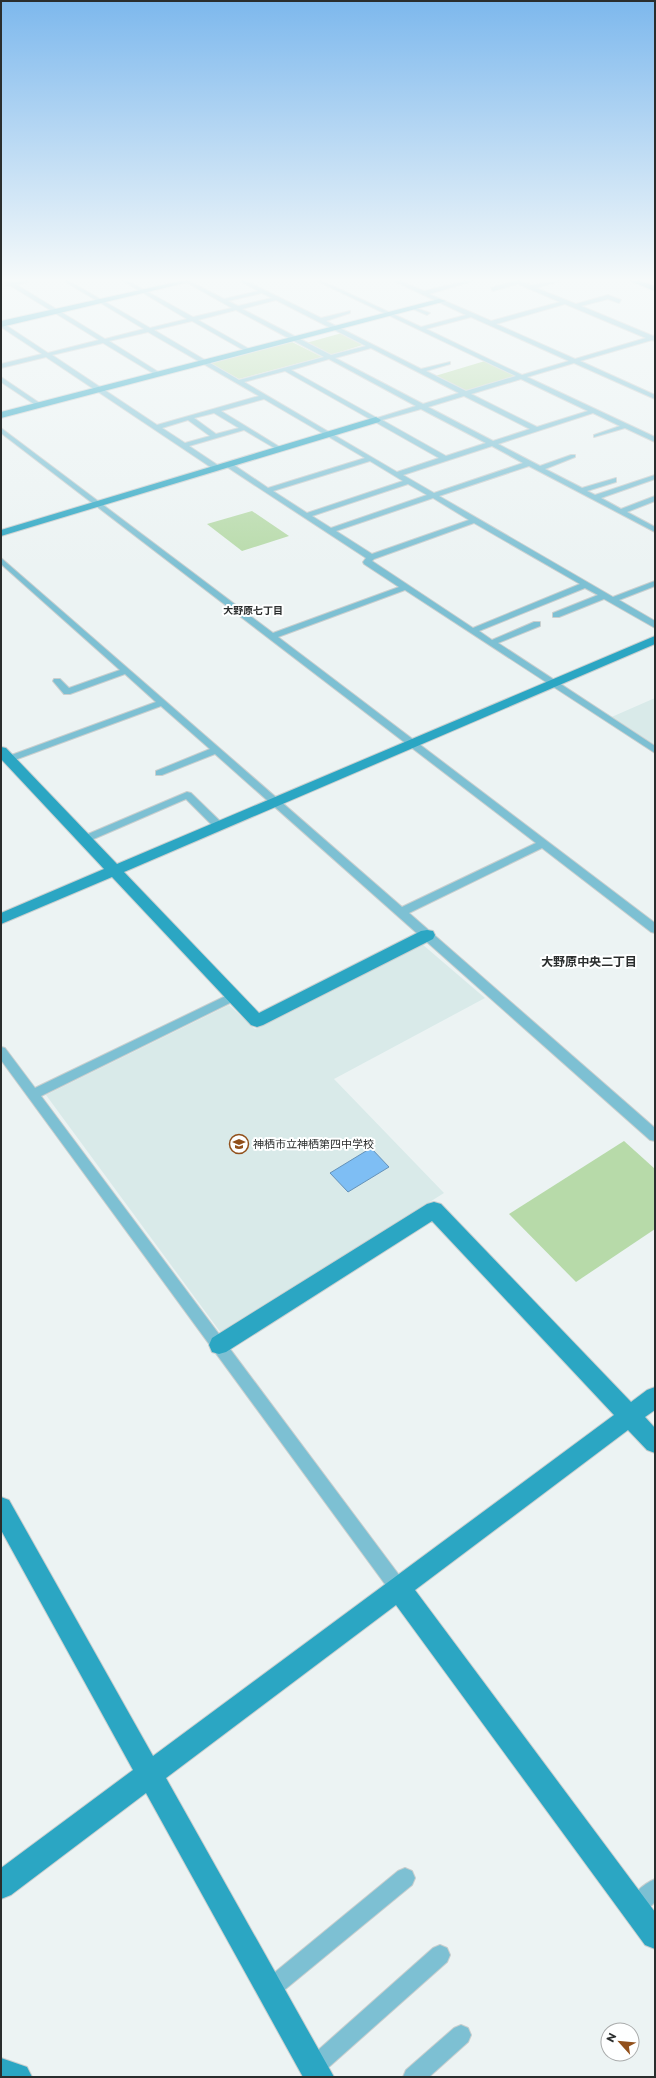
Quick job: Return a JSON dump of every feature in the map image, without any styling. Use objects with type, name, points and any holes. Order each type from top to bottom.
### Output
[{"type":"street","points":[[81,378],[184,445],[269,490],[371,557]]},
{"type":"street","points":[[1,415],[143,378]]},
{"type":"street","points":[[231,378],[655,625]]},
{"type":"street","points":[[238,382],[253,378]]},
{"type":"street","points":[[301,378],[446,459]]},
{"type":"street","points":[[366,378],[655,530]]},
{"type":"street","points":[[437,378],[537,430]]},
{"type":"street","points":[[1,533],[516,378]]},
{"type":"street","points":[[527,378],[655,440]]},
{"type":"street","points":[[613,378],[655,397]]},
{"type":"street","points":[[1,379],[39,405]]},
{"type":"street","points":[[156,427],[264,397]]},
{"type":"street","points":[[216,411],[280,449]]},
{"type":"street","points":[[397,474],[594,411]]},
{"type":"street","points":[[189,418],[215,436]]},
{"type":"street","points":[[596,436],[626,426]]},
{"type":"street","points":[[184,445],[245,428]]},
{"type":"street","points":[[1,430],[655,929]]},
{"type":"street","points":[[539,469],[573,456]]},
{"type":"street","points":[[269,490],[370,459]]},
{"type":"street","points":[[331,530],[432,495],[530,464]]},
{"type":"street","points":[[595,498],[655,477]]},
{"type":"street","points":[[581,491],[613,480]]},
{"type":"street","points":[[308,515],[409,481]]},
{"type":"street","points":[[620,512],[655,498]]},
{"type":"street","points":[[475,520],[371,557],[368,562],[655,750]]},
{"type":"street","points":[[1,560],[655,1136]]},
{"type":"street","points":[[612,600],[655,583]]},
{"type":"street","points":[[472,630],[585,585]]},
{"type":"street","points":[[271,637],[406,587]]},
{"type":"street","points":[[556,615],[604,596]]},
{"type":"street","points":[[491,643],[537,624]]},
{"type":"street","points":[[1,919],[655,640]]},
{"type":"street","points":[[57,681],[67,692],[126,671]]},
{"type":"street","points":[[162,703],[5,755],[257,1021],[427,935]]},
{"type":"street","points":[[159,773],[216,750]]},
{"type":"street","points":[[84,839],[187,795],[219,826]]},
{"type":"street","points":[[401,912],[543,844]]},
{"type":"street","points":[[33,1094],[234,996]]},
{"type":"street","points":[[1,1051],[655,1935]]},
{"type":"street","points":[[219,1345],[434,1210],[655,1443]]},
{"type":"street","points":[[1,1885],[655,1397]]},
{"type":"street","points":[[1,1508],[317,2072],[440,1955]]},
{"type":"street","points":[[270,1989],[405,1878]]},
{"type":"street","points":[[635,1908],[655,1888]]},
{"type":"street","points":[[413,2077],[461,2035]]},
{"type":"street","points":[[1,2073],[17,2077]]},
{"type":"shaded area","points":[[655,698],[655,749],[607,719]]},
{"type":"shaded area","name":"神栖市立神栖第四中学校","points":[[422,944],[485,998],[334,1079],[444,1193],[221,1333],[46,1095],[229,1005],[255,1029]]},
{"type":"green space","points":[[439,378],[509,378],[466,391]]},
{"type":"green space","points":[[252,511],[289,536],[242,551],[207,524]]},
{"type":"green space","points":[[624,1141],[655,1169],[655,1229],[576,1282],[509,1214]]},
{"type":"water","points":[[371,1148],[389,1167],[348,1192],[330,1173]]},
{"type":"place","name":"神栖市立神栖第四中学校","points":[[239,1144]]},
{"type":"district","name":"大野原七丁目","points":[[253,610]]},
{"type":"district","name":"大野原中央二丁目","points":[[589,961]]}]
